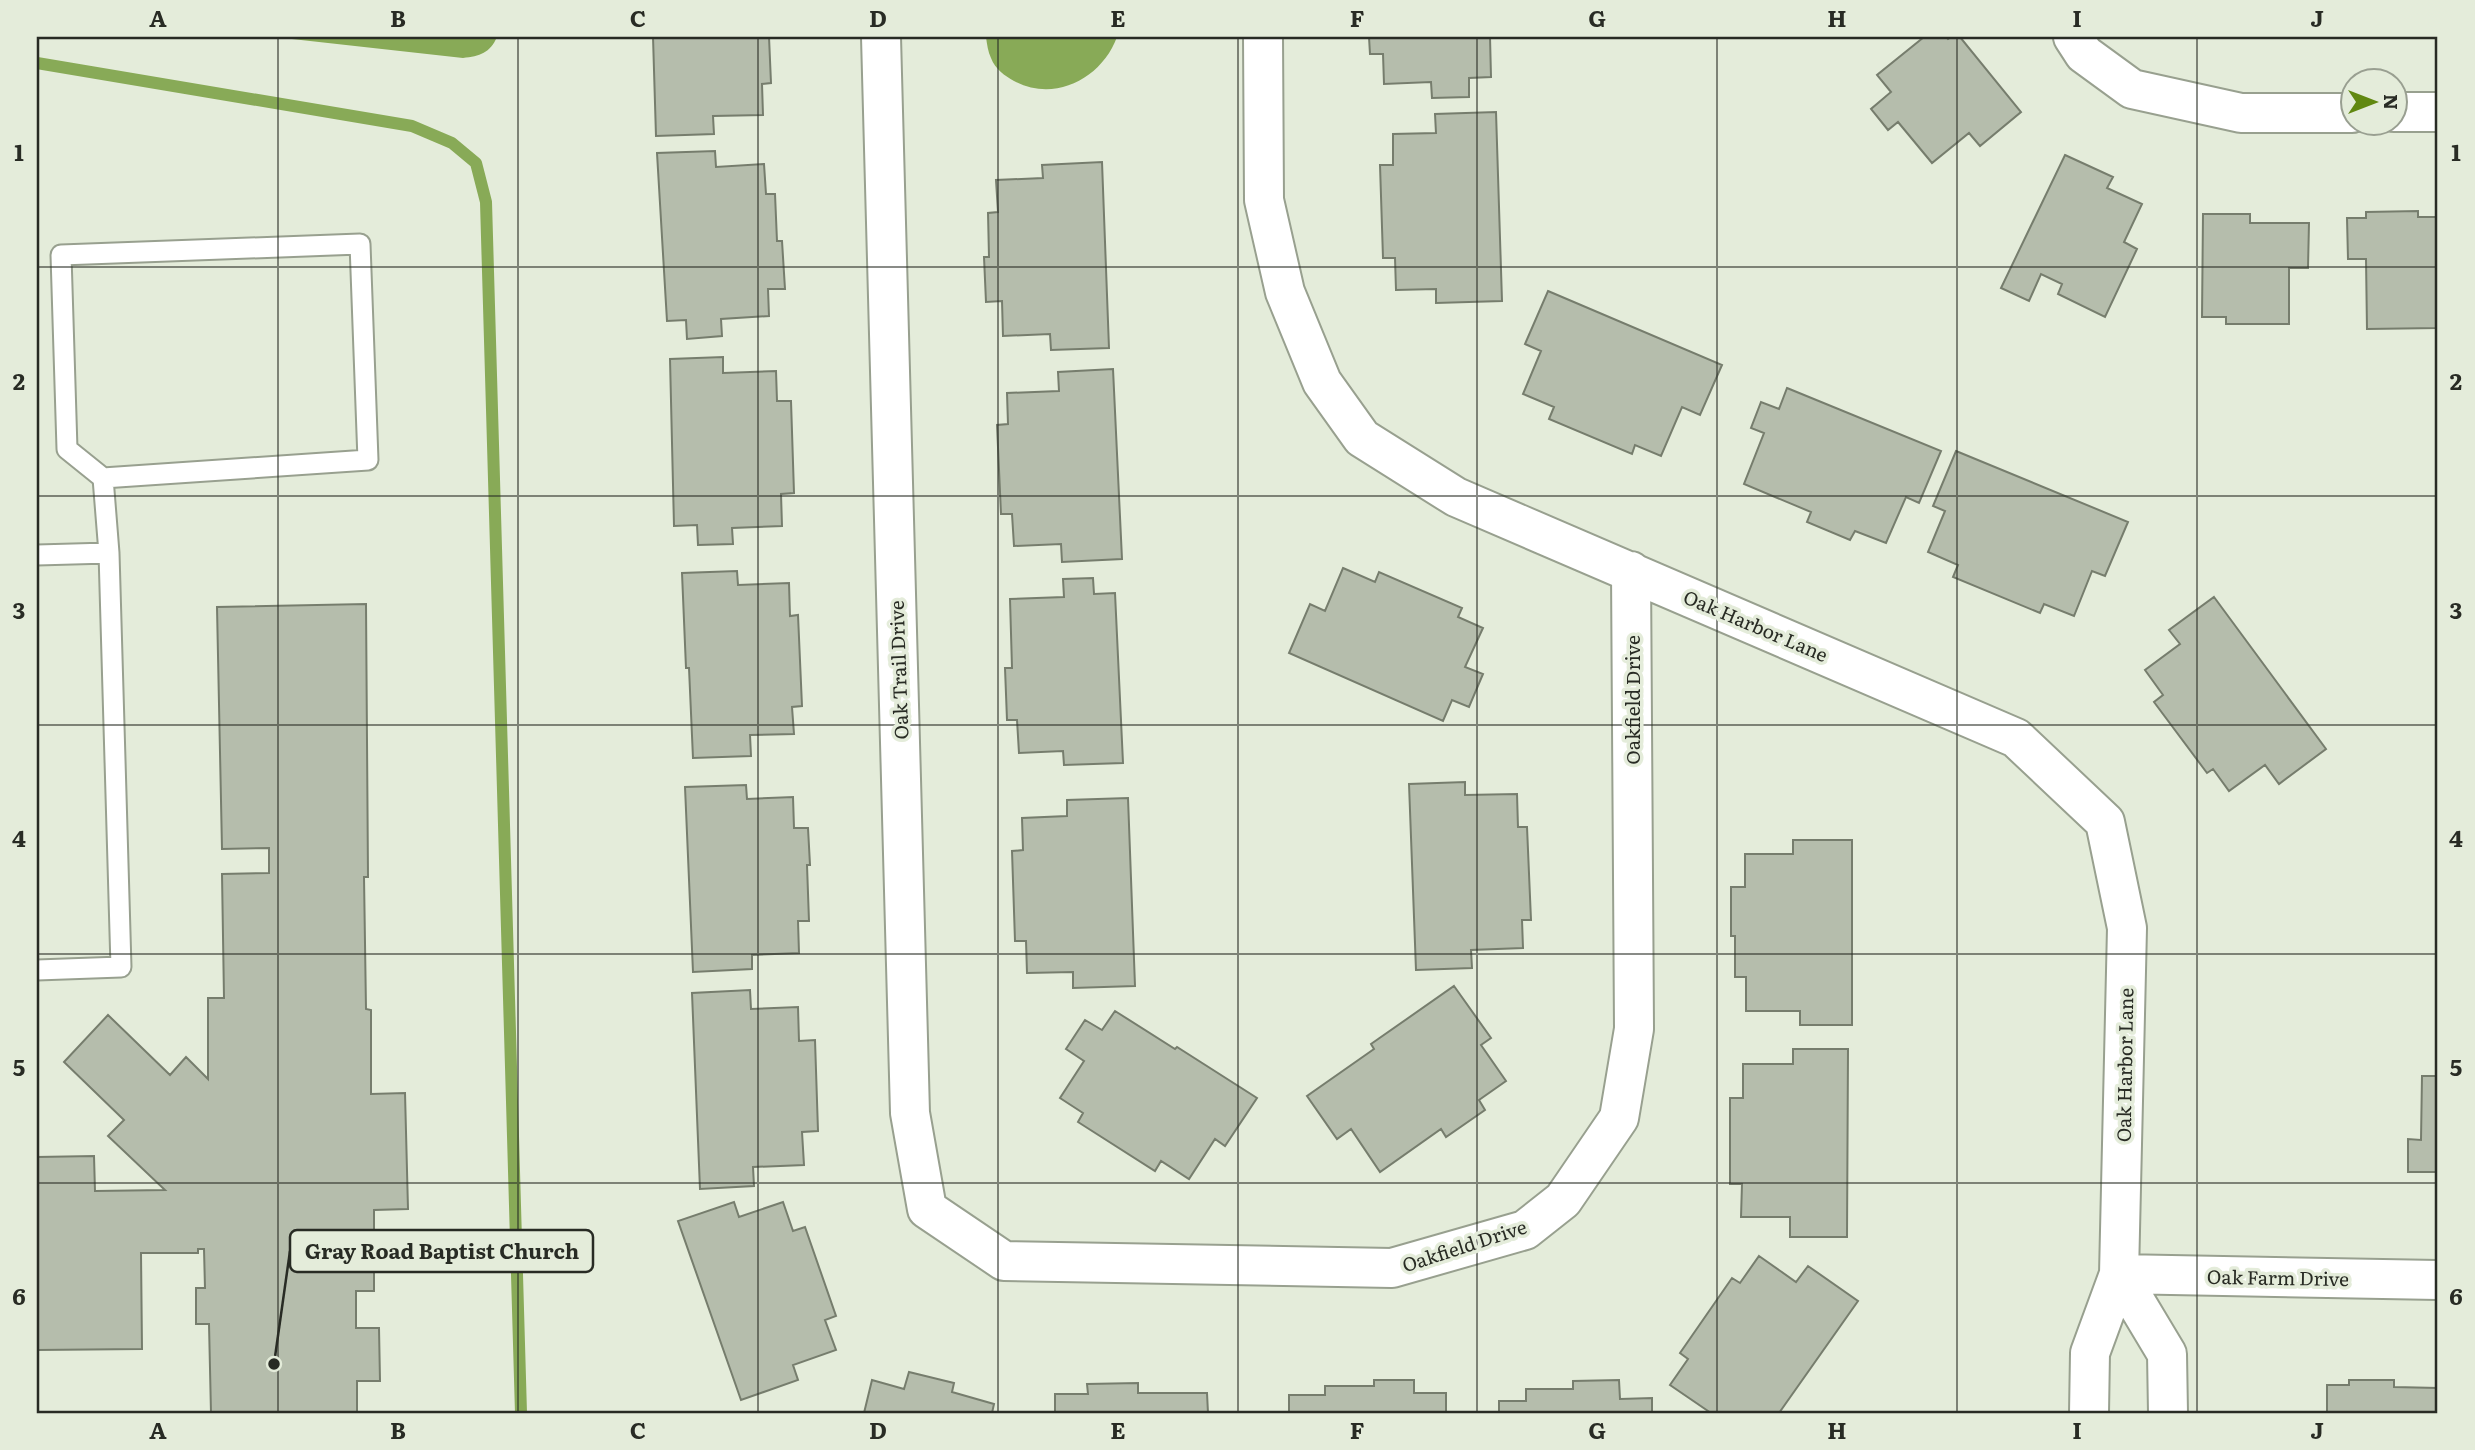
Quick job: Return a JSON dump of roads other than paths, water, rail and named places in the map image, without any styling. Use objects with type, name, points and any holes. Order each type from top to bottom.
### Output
[{"type":"street","name":"Oak Trail Drive","points":[[881,37],[909,1113],[927,1209],[1004,1261]]},
{"type":"street","name":"Oak Harbor Lane","points":[[1263,37],[1265,200],[1286,292],[1322,382],[1362,438],[1457,497],[2016,738],[2105,822],[2127,928],[2119,1274],[2090,1353],[2089,1413]]},
{"type":"street","points":[[2073,37],[2084,54],[2132,89],[2241,113],[2338,113]]},
{"type":"street","points":[[2408,112],[2438,112]]},
{"type":"street","name":"Oakfield Drive","points":[[1004,1261],[1392,1268],[1525,1230],[1563,1200],[1619,1118],[1634,1029],[1631,571]]},
{"type":"street","points":[[2119,1274],[2167,1354],[2168,1413]]},
{"type":"street","name":"Oak Farm Drive","points":[[2119,1274],[2438,1280]]},
{"type":"lane","points":[[37,970],[121,967],[109,553],[103,478],[67,449],[61,255],[360,244],[369,460],[103,478]]},
{"type":"lane","points":[[37,555],[109,553]]},
{"type":"waterway","points":[[37,63],[412,126],[452,143],[476,163],[486,202],[521,1413]]},
{"type":"place","name":"Gray Road Baptist Church","points":[[274,1364]]}]
